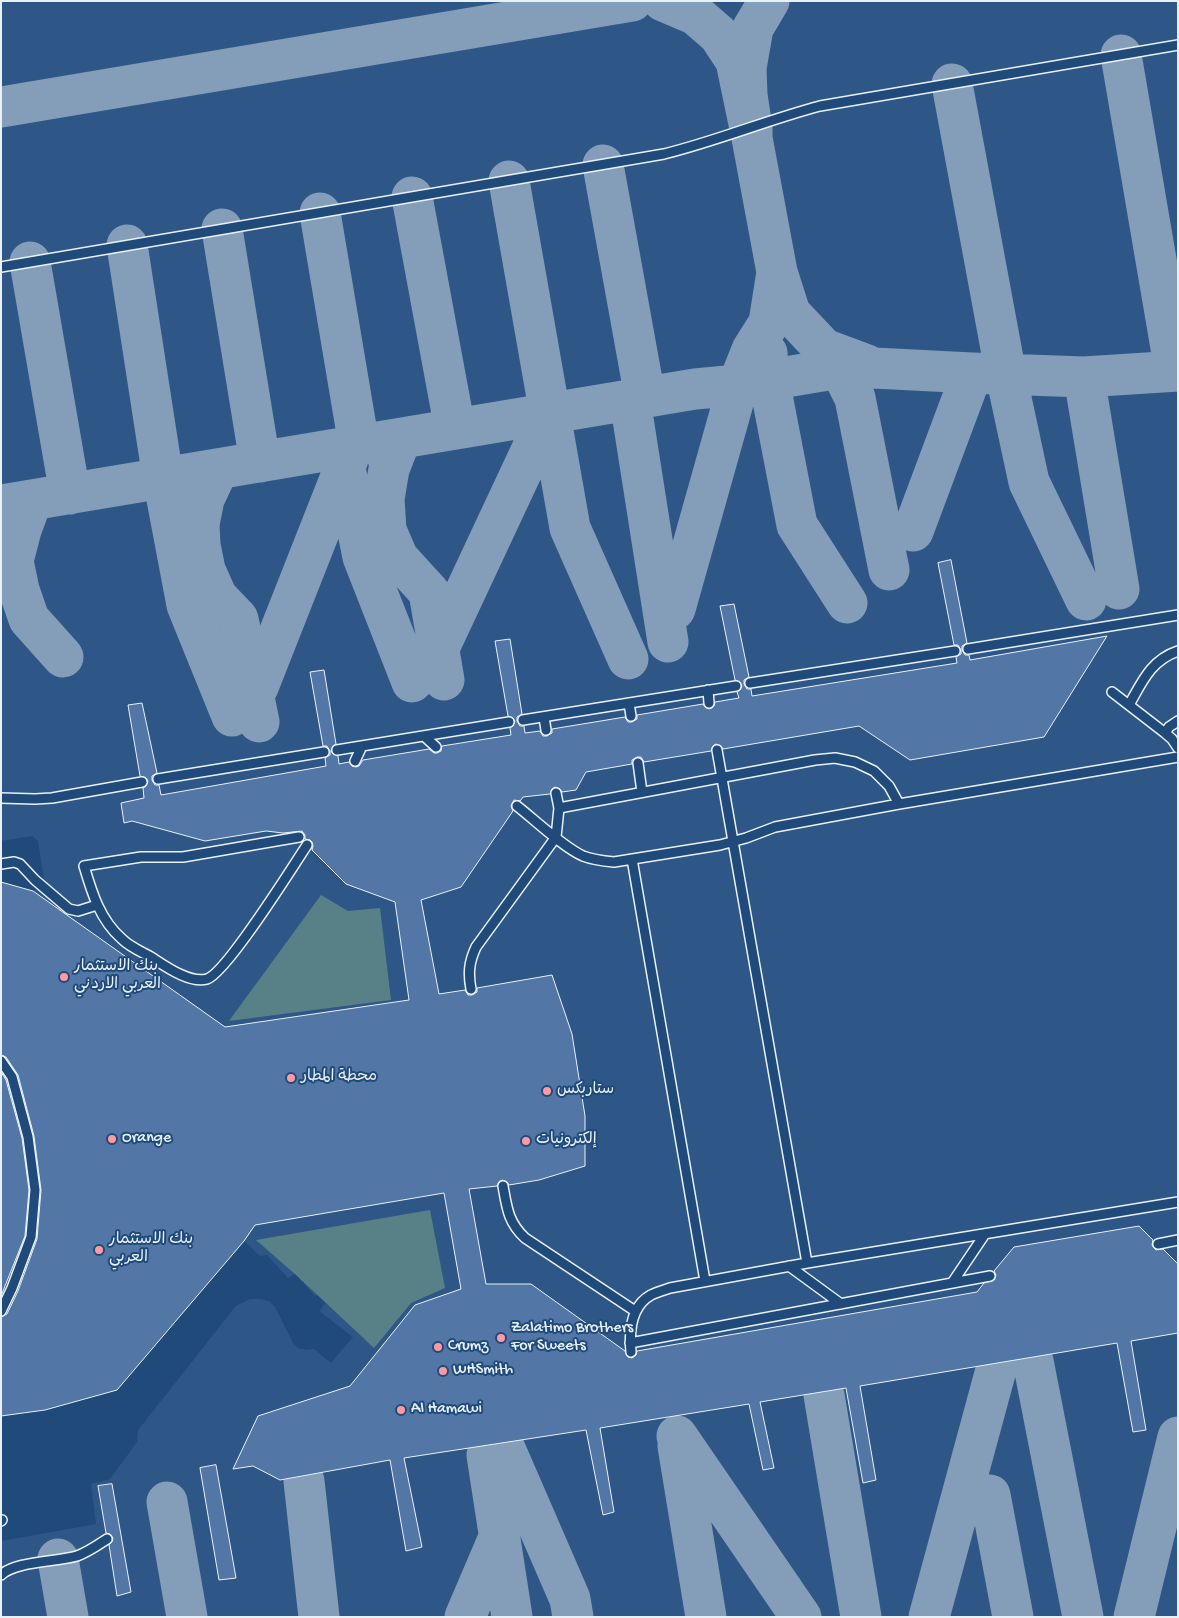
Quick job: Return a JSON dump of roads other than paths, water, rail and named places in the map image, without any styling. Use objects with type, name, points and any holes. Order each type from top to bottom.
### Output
[{"type":"lane","points":[[1,267],[664,154],[692,147],[820,106],[1178,45]]},
{"type":"lane","points":[[968,648],[1178,615]]},
{"type":"lane","points":[[1129,705],[1146,674],[1168,654],[1178,650]]},
{"type":"lane","points":[[750,683],[955,651]]},
{"type":"lane","points":[[523,720],[736,686]]},
{"type":"lane","points":[[708,690],[709,703]]},
{"type":"lane","points":[[1112,692],[1165,733],[1178,748]]},
{"type":"lane","points":[[629,703],[631,716]]},
{"type":"lane","points":[[544,716],[546,730]]},
{"type":"lane","points":[[1165,733],[1169,727],[1178,721]]},
{"type":"lane","points":[[337,750],[509,722]]},
{"type":"lane","points":[[424,736],[436,748]]},
{"type":"lane","points":[[354,761],[362,746]]},
{"type":"lane","points":[[716,750],[806,1263]]},
{"type":"lane","points":[[158,779],[324,752]]},
{"type":"lane","points":[[517,806],[575,851],[598,860],[614,862],[732,842],[775,827],[1178,756]]},
{"type":"lane","points":[[559,808],[835,758],[856,762],[874,772],[889,786],[899,804]]},
{"type":"lane","points":[[638,763],[642,792]]},
{"type":"lane","points":[[1,798],[52,798],[142,782]]},
{"type":"lane","points":[[471,989],[469,968],[471,957],[476,947],[556,837],[559,808],[556,793]]},
{"type":"lane","points":[[299,837],[184,857],[141,857],[84,866],[97,905],[111,928],[123,940],[178,973],[191,978],[207,979],[225,963],[261,914],[307,845]]},
{"type":"lane","points":[[632,859],[705,1281]]},
{"type":"lane","points":[[1,864],[14,862],[20,864],[35,880],[69,909],[78,911],[97,905]]},
{"type":"lane","points":[[1,1061],[12,1077],[28,1137],[35,1190],[31,1237],[12,1288],[1,1311]]},
{"type":"lane","points":[[503,1186],[511,1221],[525,1238],[635,1311]]},
{"type":"lane","points":[[990,1276],[631,1347],[631,1328],[635,1311],[650,1296],[670,1288],[806,1263],[1178,1202]]},
{"type":"lane","points":[[952,1283],[985,1234]]},
{"type":"lane","points":[[1158,1244],[1178,1240]]},
{"type":"lane","points":[[789,1266],[841,1304]]},
{"type":"lane","points":[[1,1575],[16,1567],[76,1556],[93,1549],[108,1538]]},
{"type":"place","name":"بنك الاستثمار العربي الاردني","points":[[64,977]]},
{"type":"place","name":"محطة المطار","points":[[291,1078]]},
{"type":"place","name":"ستاربكس","points":[[547,1091]]},
{"type":"place","name":"Orange","points":[[112,1139]]},
{"type":"place","name":"إلكترونيات","points":[[526,1141]]},
{"type":"place","name":"بنك الاستثمار العربي","points":[[99,1250]]},
{"type":"place","name":"Zalatimo Brothers For Sweets","points":[[501,1338]]},
{"type":"place","name":"Crumz","points":[[438,1347]]},
{"type":"place","name":"WHSmith","points":[[443,1371]]},
{"type":"place","name":"Al Hamawi","points":[[401,1410]]}]
